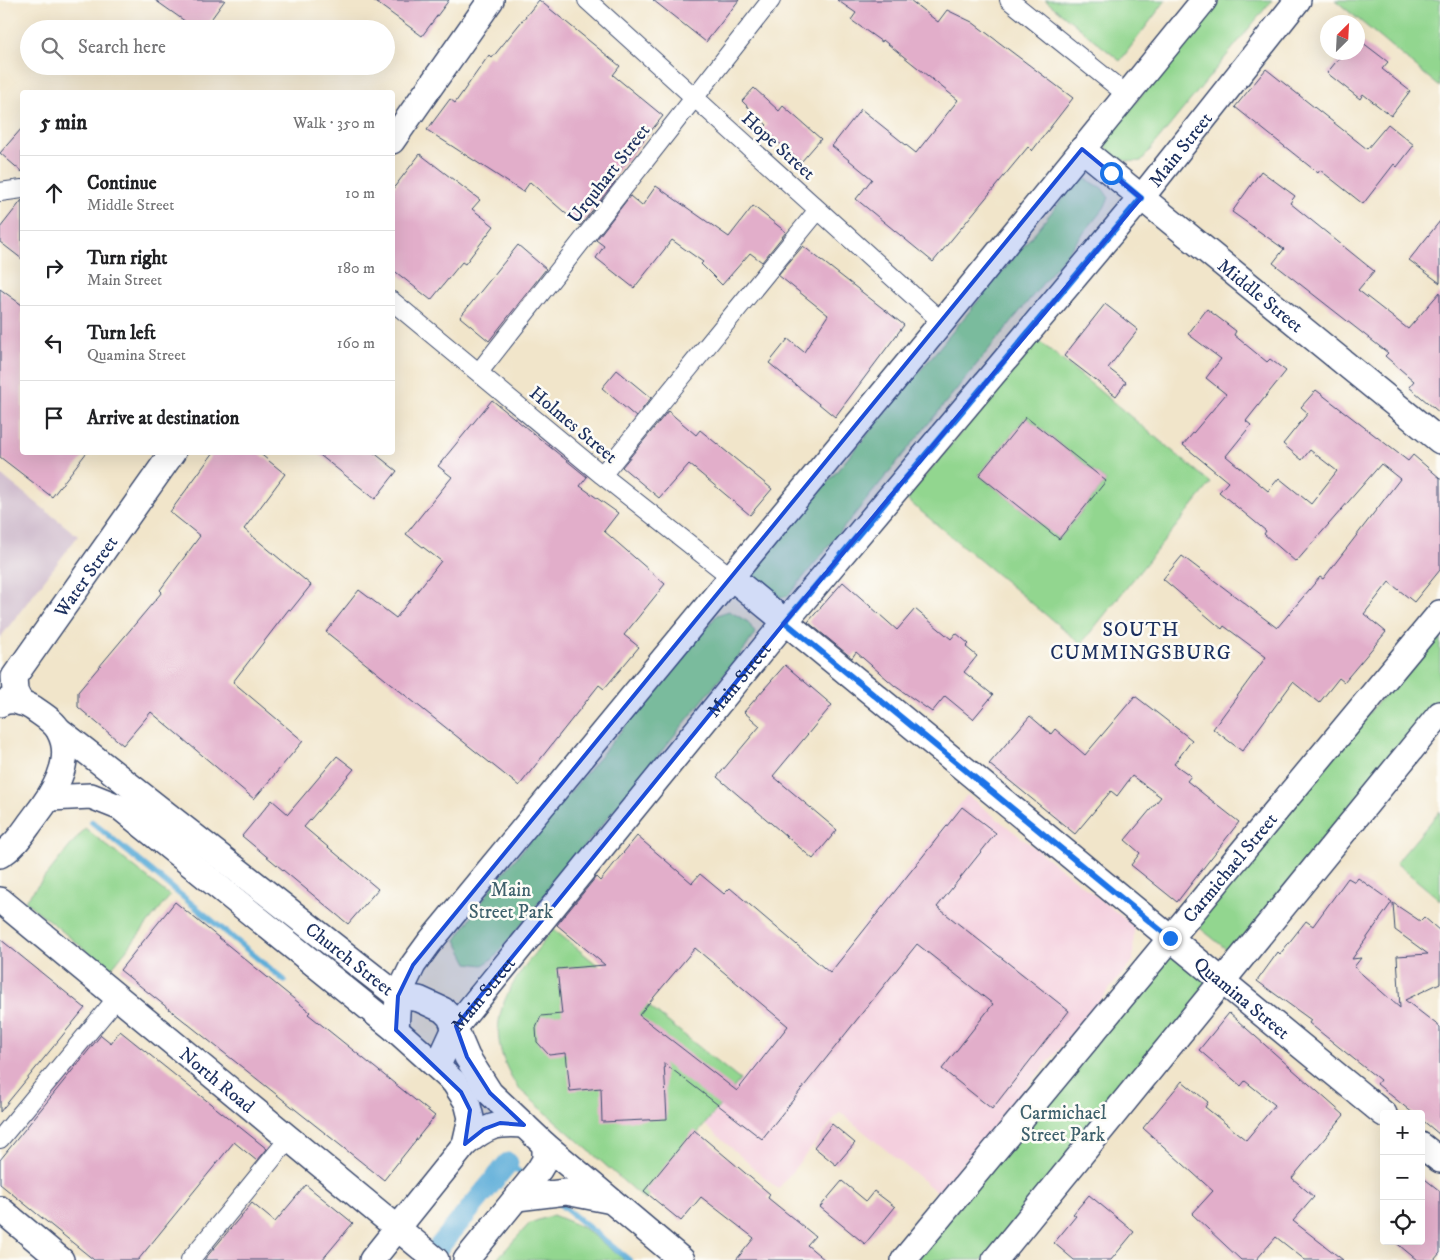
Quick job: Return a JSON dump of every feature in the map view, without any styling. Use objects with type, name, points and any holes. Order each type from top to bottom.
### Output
[{"type":"street","points":[[395,137],[490,0]]},
{"type":"street","name":"Hope Street","points":[[587,0],[942,322]]},
{"type":"street","name":"Urquhart Street","points":[[479,372],[771,0]]},
{"type":"street","points":[[1009,0],[1126,94]]},
{"type":"street","points":[[396,1030],[398,996],[413,965],[429,943],[942,322],[1204,0]]},
{"type":"street","name":"Main Street","points":[[438,1065],[456,1026],[785,622],[1141,198],[1298,0]]},
{"type":"street","name":"Middle Street","points":[[1082,149],[1440,441]]},
{"type":"street","points":[[0,192],[20,189]]},
{"type":"street","points":[[602,475],[818,210]]},
{"type":"street","name":"Holmes Street","points":[[395,303],[602,475],[731,577]]},
{"type":"street","name":"Water Street","points":[[10,703],[15,691],[14,676],[171,455]]},
{"type":"street","name":"Quamina Street","points":[[731,577],[1380,1111]]},
{"type":"street","name":"Carmichael Street","points":[[904,1260],[1440,613]]},
{"type":"street","name":"Church Street","points":[[10,703],[45,717],[59,730],[398,996],[438,1006],[450,1017],[456,1026],[467,1057],[490,1093],[545,1145],[682,1260]]},
{"type":"street","points":[[995,1260],[1440,714]]},
{"type":"street","points":[[2,856],[12,847],[50,798],[59,779],[64,749],[59,730]]},
{"type":"street","name":"Church Street","points":[[50,798],[91,796],[122,808],[438,1065],[462,1092],[470,1110],[471,1118],[465,1144]]},
{"type":"street","name":"North Road","points":[[0,900],[117,998],[290,1137],[436,1260]]},
{"type":"street","points":[[0,1140],[117,998]]},
{"type":"street","points":[[372,1260],[402,1231],[465,1144],[484,1129],[500,1123],[524,1125]]},
{"type":"street","points":[[190,1260],[290,1137]]},
{"type":"street","points":[[466,1260],[518,1198],[544,1160],[545,1145]]},
{"type":"street","points":[[1425,1148],[1440,1160]]},
{"type":"street","points":[[518,1198],[566,1192],[609,1200]]},
{"type":"street","points":[[0,1209],[60,1260]]},
{"type":"highlighted area","points":[[1082,149],[1141,198],[785,622],[456,1026],[467,1057],[490,1093],[524,1125],[500,1123],[484,1129],[465,1144],[470,1110],[461,1092],[396,1030],[398,996],[413,965]]},
{"type":"shaded area","points":[[0,474],[78,536],[0,638]]},
{"type":"shaded area","points":[[967,795],[1134,926],[1133,961],[938,1193],[840,1112],[778,1189],[705,1125]]},
{"type":"green space","points":[[1045,0],[1166,0],[1120,61]]},
{"type":"green space","points":[[1221,0],[1272,0],[1141,161],[1126,161],[1116,157],[1105,145],[1108,135]]},
{"type":"green space","points":[[1335,0],[1440,0],[1440,87],[1365,25],[1365,15],[1353,15]]},
{"type":"green space","points":[[1086,179],[1102,188],[1109,198],[1104,208],[788,596],[775,598],[752,580],[755,570],[1075,184]]},
{"type":"green space","points":[[1038,340],[1211,483],[1081,644],[906,499]],"holes":[[[1026,417],[1106,481],[1059,539],[979,475]]]},
{"type":"green space","name":"Main Street Park","points":[[729,611],[748,622],[755,633],[746,647],[494,958],[483,965],[468,963],[456,940],[492,887],[717,615]]},
{"type":"green space","points":[[1440,627],[1440,700],[1231,953],[1195,924]]},
{"type":"green space","points":[[1440,811],[1440,900],[1396,863]]},
{"type":"green space","points":[[85,828],[170,896],[110,970],[25,901]]},
{"type":"green space","points":[[553,929],[740,1080],[645,1200],[518,1088],[505,1064],[499,1042],[499,1022],[504,1003],[512,985]]},
{"type":"green space","name":"Carmichael Street Park","points":[[1171,952],[1211,985],[982,1260],[915,1260]]},
{"type":"green space","points":[[553,1215],[582,1227],[625,1260],[496,1260],[530,1223]]},
{"type":"building","points":[[155,0],[225,0],[211,20],[183,20]]},
{"type":"building","points":[[373,0],[449,0],[422,36]]},
{"type":"building","points":[[539,0],[620,66],[613,75],[663,116],[611,180],[614,183],[580,226],[530,182],[523,192],[427,130],[450,99],[455,103],[489,55],[492,58]]},
{"type":"building","points":[[653,0],[739,0],[706,42]]},
{"type":"building","points":[[837,0],[910,0],[938,22],[947,10],[972,22],[1073,98],[1032,151],[1028,147],[933,262],[856,199],[872,179],[832,146],[861,109],[916,153],[958,100],[883,40],[882,42],[851,20],[856,13]]},
{"type":"building","points":[[1365,44],[1388,62],[1382,69],[1410,91],[1391,116],[1363,94],[1360,99],[1327,73],[1338,60],[1365,60]]},
{"type":"building","points":[[1266,69],[1367,149],[1388,124],[1414,145],[1397,167],[1394,164],[1363,204],[1320,170],[1318,173],[1235,107]]},
{"type":"building","points":[[754,88],[779,111],[783,106],[821,139],[801,162],[763,129],[767,125],[742,101]]},
{"type":"building","points":[[20,130],[20,170],[0,153]]},
{"type":"building","points":[[420,154],[480,200],[472,209],[494,226],[465,264],[462,262],[431,300],[395,271],[395,186]]},
{"type":"building","points":[[1261,171],[1295,196],[1290,203],[1374,271],[1358,290],[1408,329],[1440,292],[1440,413],[1409,387],[1414,381],[1385,356],[1388,353],[1273,263],[1284,249],[1232,212]]},
{"type":"building","points":[[656,186],[729,237],[753,206],[786,232],[762,262],[750,253],[722,285],[701,264],[703,262],[672,240],[634,288],[596,258],[604,246],[596,240],[630,196],[642,206]]},
{"type":"building","points":[[20,203],[20,257],[0,242],[0,228]]},
{"type":"building","points":[[1440,221],[1440,283],[1409,260]]},
{"type":"building","points":[[518,245],[546,269],[489,341],[460,317]]},
{"type":"building","points":[[803,246],[904,325],[835,417],[769,363],[788,339],[804,352],[828,315],[778,275]]},
{"type":"building","points":[[0,289],[20,304],[20,455],[85,455],[52,497],[0,457]]},
{"type":"building","points":[[1105,304],[1138,330],[1108,368],[1126,382],[1116,396],[1064,356]]},
{"type":"building","points":[[1207,309],[1236,331],[1234,335],[1267,362],[1270,359],[1286,371],[1246,421],[1251,425],[1226,456],[1268,491],[1279,478],[1311,504],[1337,471],[1310,450],[1302,460],[1283,444],[1308,413],[1301,407],[1316,390],[1408,461],[1413,455],[1440,478],[1440,570],[1414,602],[1389,582],[1364,614],[1386,632],[1344,682],[1339,678],[1319,703],[1293,682],[1242,751],[1213,729],[1266,657],[1224,626],[1222,629],[1163,579],[1182,556],[1277,628],[1320,577],[1323,579],[1400,479],[1381,464],[1296,562],[1264,534],[1266,531],[1219,492],[1228,482],[1183,445],[1226,394],[1206,378],[1221,359],[1188,334]]},
{"type":"building","points":[[617,370],[651,398],[636,417],[602,388]]},
{"type":"building","points":[[492,400],[587,477],[580,486],[618,513],[604,531],[665,584],[624,635],[639,647],[604,689],[599,685],[519,786],[326,632],[359,590],[396,618],[441,561],[406,534],[452,477],[438,466]]},
{"type":"building","points":[[668,411],[696,435],[700,430],[772,489],[750,515],[689,464],[659,498],[622,467]]},
{"type":"building","points":[[1026,417],[1106,481],[1059,539],[979,475]]},
{"type":"building","points":[[212,455],[262,455],[285,474],[244,529],[311,585],[291,610],[289,609],[233,682],[303,741],[254,799],[151,712],[123,745],[78,707],[78,692],[162,592],[160,590],[200,536],[170,512]]},
{"type":"building","points":[[320,455],[377,455],[397,471],[375,499]]},
{"type":"building","points":[[843,582],[897,630],[915,609],[951,639],[956,633],[969,644],[966,647],[977,656],[964,672],[993,695],[973,719],[945,696],[932,712],[895,686],[856,652],[852,658],[808,622]]},
{"type":"building","points":[[785,665],[832,705],[773,776],[837,830],[813,859],[717,777],[760,726],[744,712]]},
{"type":"building","points":[[1135,696],[1192,740],[1174,764],[1191,776],[1187,781],[1239,822],[1177,902],[1131,865],[1140,853],[1125,840],[1161,797],[1132,776],[1117,796],[1111,791],[1075,834],[989,764],[1030,716],[1051,734],[1055,729],[1085,755]]},
{"type":"building","points":[[337,756],[354,769],[304,827],[378,889],[348,924],[242,836],[272,800],[288,814]]},
{"type":"building","points":[[962,807],[996,833],[937,907],[1069,1011],[992,1109],[942,1069],[993,1004],[917,944],[762,1139],[664,1063],[667,1119],[602,1122],[601,1088],[570,1091],[566,1053],[549,1055],[537,1042],[536,1028],[541,1016],[562,1014],[557,969],[605,965],[557,925],[596,877],[600,881],[637,836],[692,883],[700,874],[724,894],[730,888],[830,973]],"holes":[[[695,948],[788,1026],[737,1091],[639,1015]]]},
{"type":"building","points":[[1348,878],[1355,882],[1358,878],[1392,902],[1352,959],[1361,958],[1354,967],[1400,1008],[1397,956],[1428,954],[1395,930],[1393,903],[1420,921],[1424,917],[1440,931],[1440,983],[1405,1000],[1440,1027],[1440,1135],[1425,1122],[1425,1110],[1409,1110],[1377,1084],[1380,1080],[1309,1023],[1311,1020],[1257,981],[1278,952],[1280,954],[1306,921],[1313,926]]},
{"type":"building","points":[[175,902],[310,1012],[308,1014],[435,1116],[384,1180],[120,970]]},
{"type":"building","points":[[0,939],[85,1008],[0,1112]]},
{"type":"building","points":[[1229,1013],[1344,1115],[1292,1178],[1314,1197],[1293,1221],[1343,1260],[1305,1260],[1276,1237],[1256,1260],[1241,1260],[1192,1214],[1213,1191],[1143,1128],[1182,1081],[1208,1102],[1205,1107],[1246,1140],[1275,1105],[1245,1081],[1241,1086],[1199,1050]]},
{"type":"building","points":[[120,1031],[267,1149],[257,1161],[234,1142],[138,1260],[94,1260],[0,1184],[0,1160],[101,1035],[111,1043]]},
{"type":"building","points":[[832,1124],[855,1143],[836,1165],[814,1147]]},
{"type":"building","points":[[694,1130],[770,1194],[768,1198],[815,1236],[807,1245],[825,1260],[736,1260],[754,1238],[701,1197],[681,1221],[644,1191]]},
{"type":"building","points":[[1425,1179],[1440,1191],[1440,1253],[1434,1260],[1417,1260],[1399,1245],[1425,1245]]},
{"type":"building","points":[[842,1181],[866,1201],[874,1191],[895,1207],[865,1244],[820,1207]]},
{"type":"building","points":[[306,1185],[353,1223],[322,1260],[204,1260],[252,1203],[275,1222]]},
{"type":"building","points":[[1089,1195],[1134,1232],[1111,1260],[1074,1260],[1054,1243],[1076,1216],[1073,1214]]},
{"type":"waterway","points":[[92,822],[284,980]]},
{"type":"waterway","points":[[508,1163],[527,1178]]},
{"type":"waterway","points":[[428,1260],[508,1163]]},
{"type":"waterway","points":[[556,1201],[629,1260]]},
{"type":"district","name":"SOUTH CUMMINGSBURG","points":[[1141,640]]},
{"type":"route","points":[[1111,173],[1141,198],[785,622],[1170,938]]}]
